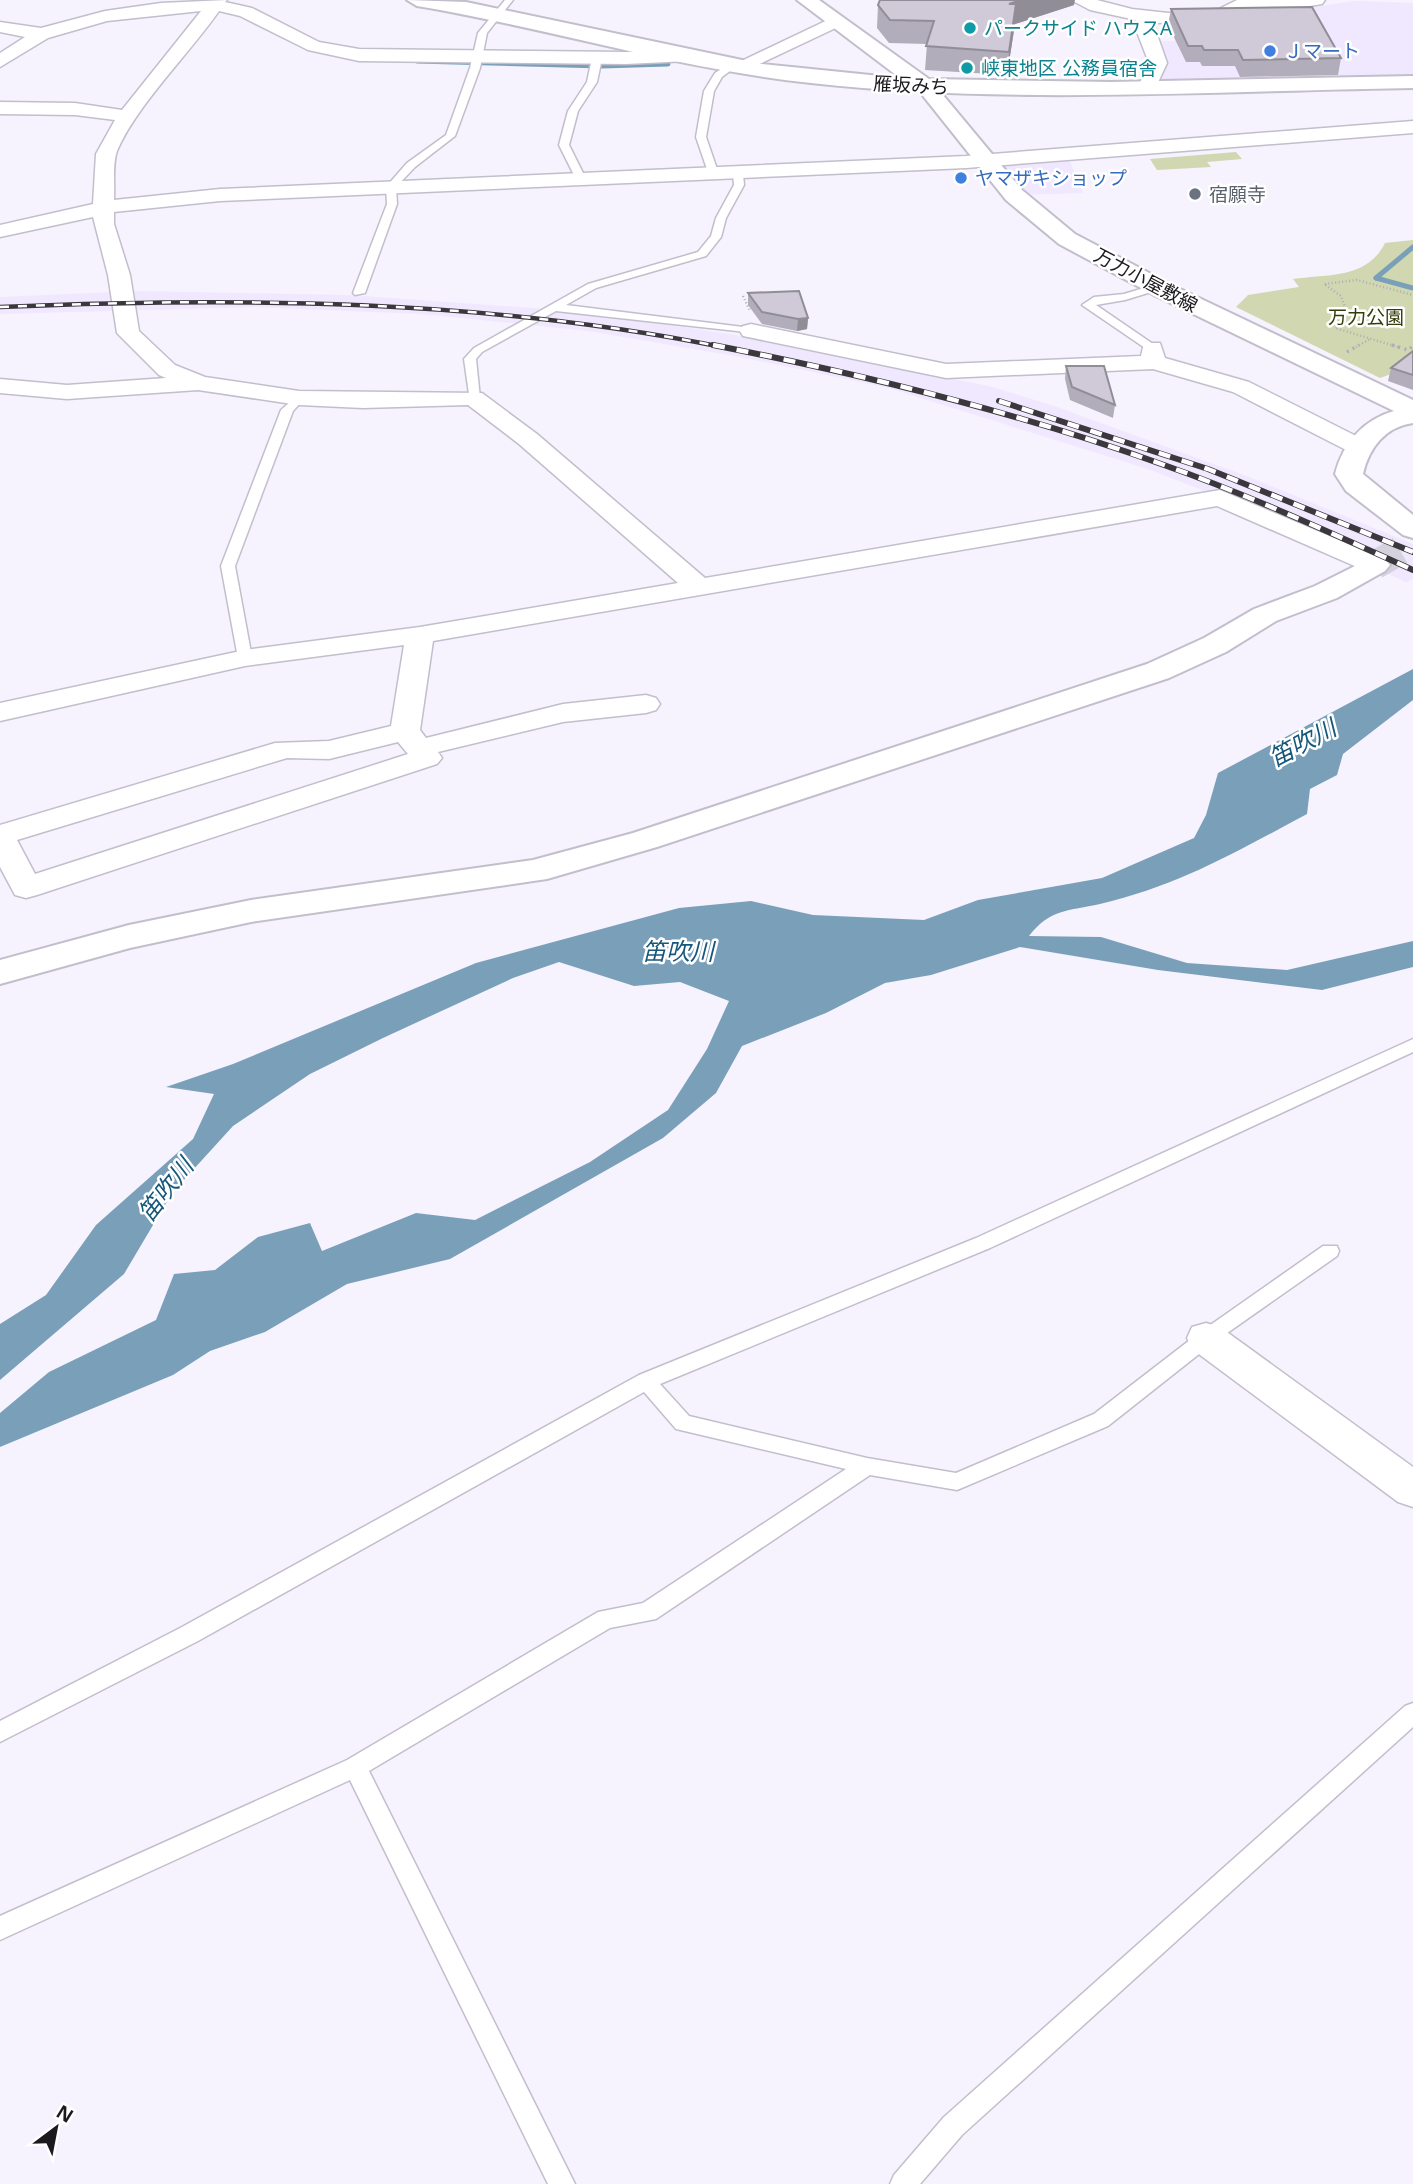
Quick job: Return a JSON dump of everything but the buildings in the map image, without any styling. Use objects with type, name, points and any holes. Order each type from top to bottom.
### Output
[{"type":"main road","name":"雁坂みち","points":[[417,0],[503,7],[688,55],[807,77],[926,87],[1413,82]]},
{"type":"main road","name":"万力小屋敷線","points":[[807,0],[926,87],[986,162],[1028,208],[1068,239],[1157,287],[1413,413]]},
{"type":"main road","points":[[807,77],[872,72],[892,61]]},
{"type":"main road","points":[[944,107],[967,95],[1008,88]]},
{"type":"main road","points":[[1413,413],[1399,416],[1375,429],[1359,447],[1349,474],[1356,485],[1413,528]]},
{"type":"main road","points":[[0,972],[129,937],[251,911],[535,871],[645,840],[1158,671],[1215,645],[1265,615],[1326,592],[1375,565]]},
{"type":"street","points":[[1080,0],[1098,8],[1145,17],[1224,14],[1244,2],[1301,4],[1316,0]]},
{"type":"street","points":[[216,3],[184,48],[127,116],[106,154],[103,224],[119,275],[128,333],[167,370],[200,383],[299,398],[363,401],[474,398],[528,439],[698,586]]},
{"type":"street","points":[[0,61],[42,34],[105,16],[216,3],[246,12],[314,46],[359,55],[475,63],[688,55]]},
{"type":"street","points":[[1145,17],[1144,27],[1158,63],[1148,85]]},
{"type":"street","points":[[738,65],[836,21]]},
{"type":"street","points":[[0,27],[42,34]]},
{"type":"street","points":[[0,108],[75,109],[127,116]]},
{"type":"street","points":[[0,232],[133,202],[220,195],[986,162],[1135,152],[1413,127]]},
{"type":"street","points":[[751,331],[946,371],[1153,355],[1241,387],[1359,447]]},
{"type":"street","points":[[0,386],[67,393],[200,383]]},
{"type":"street","points":[[0,712],[245,658],[419,635],[1220,498],[1375,565]]},
{"type":"street","points":[[419,635],[412,740],[427,758],[26,888],[0,835],[285,749],[329,750],[412,740],[563,713],[646,704]]},
{"type":"street","points":[[1206,1338],[1413,1490]]},
{"type":"lane","points":[[359,293],[392,204],[391,187],[411,165],[450,136],[486,27],[503,7]]},
{"type":"lane","points":[[581,179],[564,145],[573,111],[592,82],[597,58]]},
{"type":"lane","points":[[714,175],[701,137],[709,91],[718,75],[738,65]]},
{"type":"lane","points":[[474,398],[470,359],[478,350],[592,286],[702,254],[716,237],[721,218],[739,185],[738,174]]},
{"type":"lane","points":[[1153,355],[1088,305],[1098,299],[1125,297],[1157,287]]},
{"type":"lane","points":[[551,307],[751,331]]},
{"type":"lane","points":[[245,658],[228,566],[287,410],[299,398]]},
{"type":"lane","points":[[0,1732],[202,1627],[646,1381],[983,1243],[1413,1045]]},
{"type":"lane","points":[[646,1381],[683,1423],[867,1466],[957,1482],[1101,1420],[1206,1338],[1330,1251]]},
{"type":"lane","points":[[0,1928],[355,1767],[606,1619],[648,1612],[867,1466]]},
{"type":"lane","points":[[903,2184],[953,2126],[1413,1713]]},
{"type":"lane","points":[[355,1767],[562,2184]]},
{"type":"path","points":[[1413,295],[1357,280],[1324,284],[1341,296],[1348,315],[1335,328],[1408,350],[1413,346]]},
{"type":"shaded area","points":[[1354,1],[1413,3],[1413,78],[1152,82],[1150,41],[1221,41],[1301,9]]},
{"type":"shaded area","points":[[1068,157],[1083,193],[1014,195],[986,162]]},
{"type":"shaded area","points":[[135,291],[349,295],[588,312],[761,339],[993,387],[1054,406],[1244,475],[1413,544],[1413,579],[1406,582],[1215,495],[1148,469],[889,388],[735,356],[589,331],[423,314],[255,307],[0,314],[0,297]]},
{"type":"green space","points":[[1236,152],[1242,159],[1207,162],[1211,167],[1157,170],[1150,159]]},
{"type":"green space","name":"万力公園","points":[[1413,240],[1413,366],[1380,378],[1236,307],[1248,295],[1299,287],[1293,279],[1346,273],[1357,269],[1377,255],[1385,243]]},
{"type":"water","name":"笛吹川","points":[[1413,669],[1413,700],[1343,754],[1337,775],[1310,789],[1307,814],[1181,878],[1128,897],[1060,912],[1044,921],[1029,936],[1101,937],[1187,963],[1287,970],[1413,941],[1413,967],[1322,990],[1158,970],[1020,947],[931,975],[885,983],[826,1013],[742,1046],[716,1093],[663,1138],[450,1259],[347,1284],[265,1332],[210,1351],[173,1375],[0,1447],[0,1413],[49,1372],[156,1320],[174,1274],[215,1270],[258,1237],[310,1223],[322,1251],[416,1213],[475,1220],[590,1162],[668,1110],[707,1049],[729,1001],[680,982],[634,986],[559,962],[513,978],[310,1074],[233,1126],[172,1193],[124,1274],[0,1380],[0,1324],[46,1295],[96,1225],[193,1139],[214,1094],[166,1087],[233,1064],[476,963],[679,908],[751,901],[813,915],[924,920],[978,900],[1102,878],[1194,838],[1206,815],[1218,773]]},
{"type":"waterway","points":[[417,61],[602,66],[668,64]]},
{"type":"waterway","points":[[1413,247],[1376,278],[1413,288]]},
{"type":"tunnel","points":[[1375,565],[1413,543]]},
{"type":"railway","points":[[0,307],[181,302],[362,305],[543,319],[722,347]]},
{"type":"railway","points":[[713,345],[941,396],[1053,428],[1227,489],[1413,570]]},
{"type":"railway","points":[[999,401],[1208,469],[1413,552]]},
{"type":"place","name":"パークサイド ハウスA","points":[[970,28]]},
{"type":"place","name":"Ｊマート","points":[[1270,51]]},
{"type":"place","name":"峡東地区 公務員宿舎","points":[[967,68]]},
{"type":"place","name":"ヤマザキショップ","points":[[961,178]]},
{"type":"place","name":"宿願寺","points":[[1195,194]]}]
